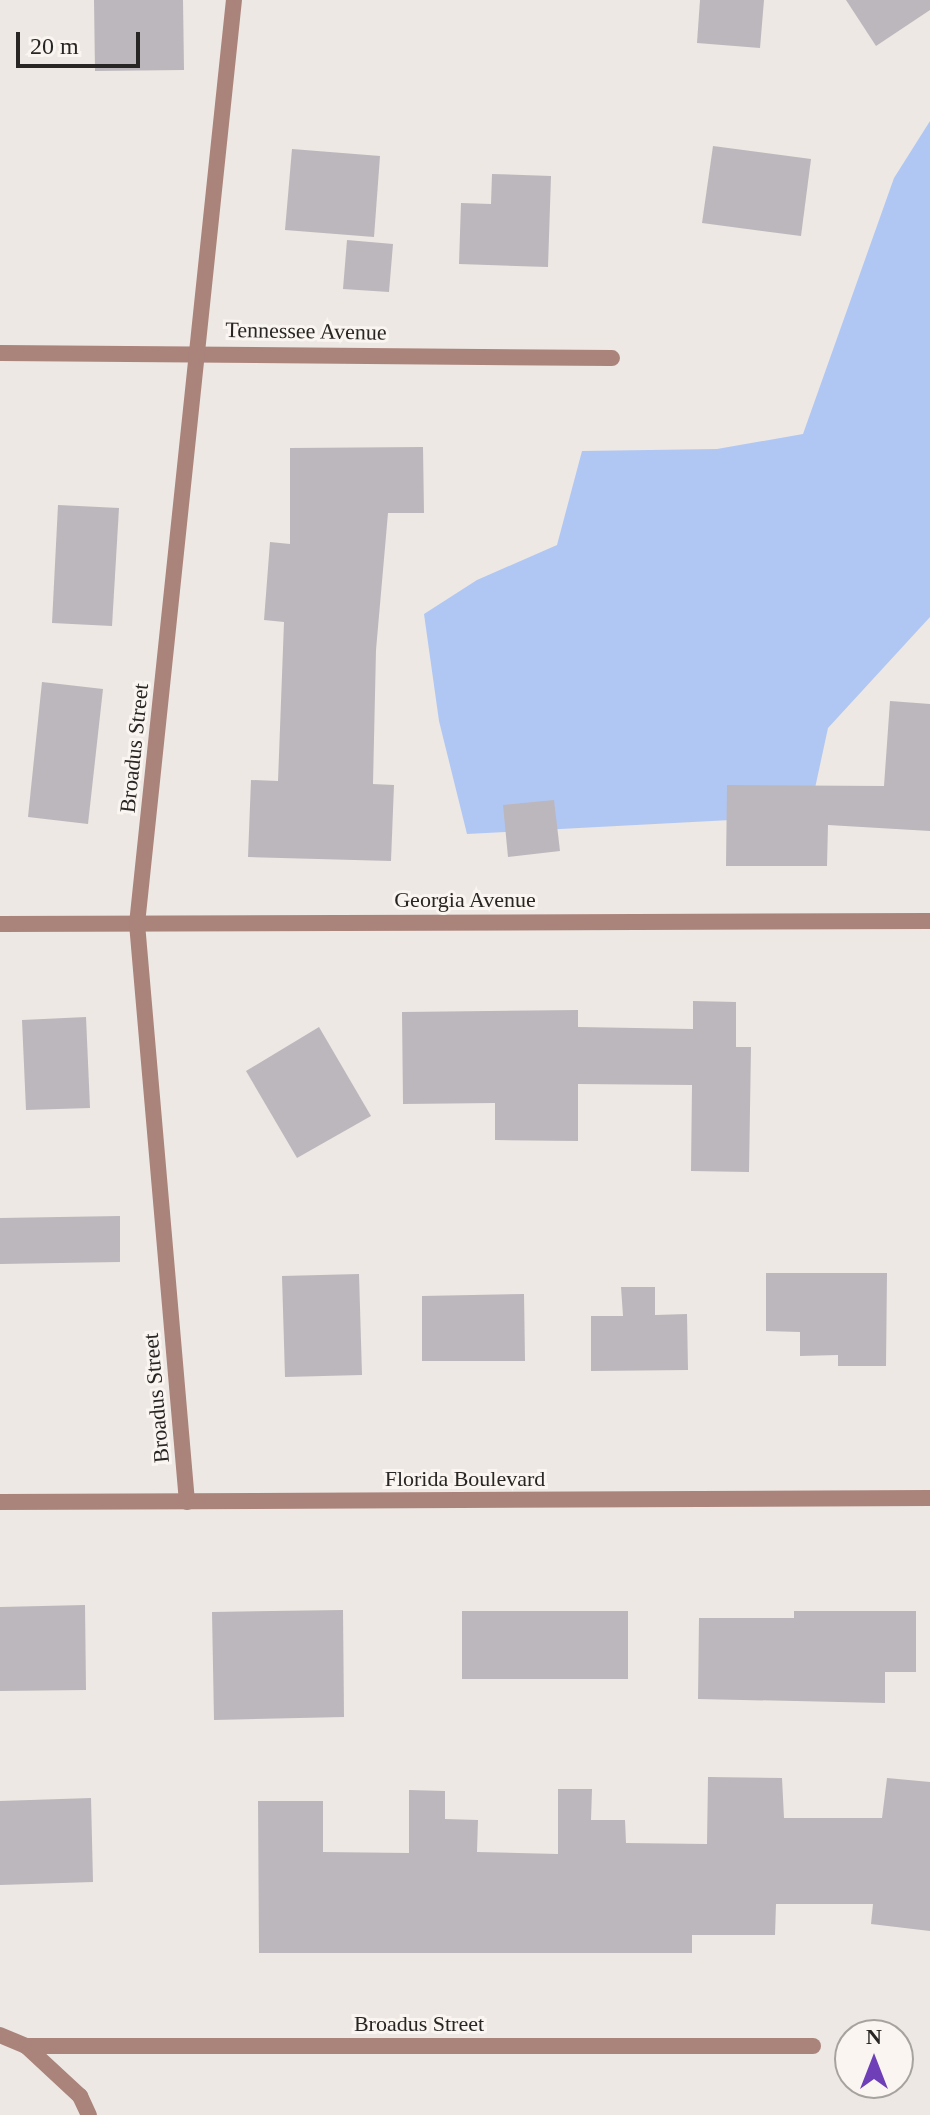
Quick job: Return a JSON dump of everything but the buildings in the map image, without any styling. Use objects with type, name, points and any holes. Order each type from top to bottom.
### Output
[{"type":"street","name":"Broadus Street","points":[[187,1502],[137,924],[234,0]]},
{"type":"street","name":"Tennessee Avenue","points":[[0,353],[198,351],[612,358]]},
{"type":"street","name":"Georgia Avenue","points":[[0,924],[930,921]]},
{"type":"street","name":"Florida Boulevard","points":[[0,1502],[930,1498]]},
{"type":"street","points":[[0,2035],[26,2046],[80,2096],[89,2115]]},
{"type":"street","name":"Broadus Street","points":[[26,2046],[813,2046]]},
{"type":"water","points":[[930,121],[930,617],[828,728],[809,816],[467,834],[439,721],[424,614],[477,580],[557,545],[582,451],[717,449],[803,434],[894,178]]}]
